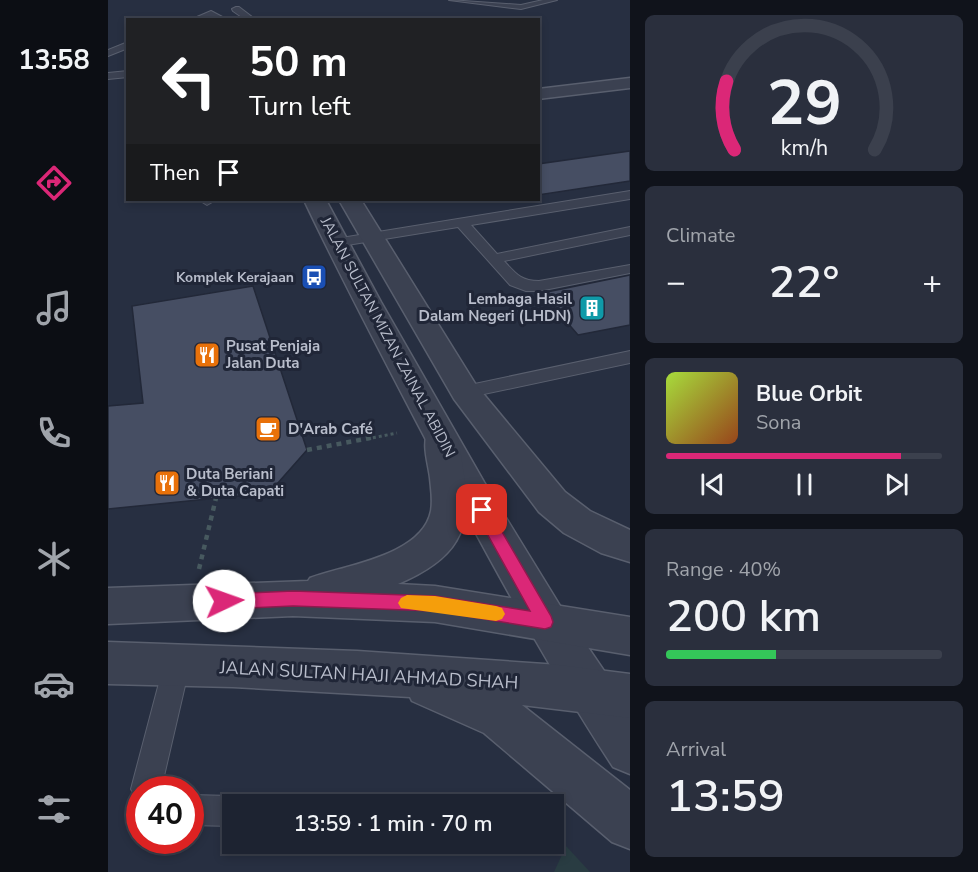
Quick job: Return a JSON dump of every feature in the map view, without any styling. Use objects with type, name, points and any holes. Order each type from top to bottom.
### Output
[{"type":"street","points":[[540,87],[630,76]]},
{"type":"street","points":[[540,94],[630,83]]},
{"type":"street","name":"JALAN SULTAN MIZAN ZAINAL ABIDIN","points":[[315,201],[335,243],[545,622],[609,692],[630,750]]},
{"type":"street","name":"JALAN SULTAN MIZAN ZAINAL ABIDIN","points":[[351,201],[370,237],[465,392],[552,502],[577,522],[614,542],[630,546]]},
{"type":"street","points":[[293,598],[390,572],[418,555],[442,532],[449,511],[441,437]]},
{"type":"street","points":[[108,606],[293,598],[435,604],[630,636]]},
{"type":"street","name":"JALAN SULTAN HAJI AHMAD SHAH","points":[[108,663],[177,663],[395,675],[609,692]]},
{"type":"street","points":[[395,675],[458,698],[500,717],[608,803],[630,824]]},
{"type":"lane","points":[[453,0],[490,6],[520,7],[553,0]]},
{"type":"lane","points":[[197,18],[211,9],[222,18]]},
{"type":"lane","points":[[236,9],[249,18]]},
{"type":"lane","points":[[108,53],[126,46]]},
{"type":"lane","points":[[108,76],[126,74]]},
{"type":"lane","points":[[335,243],[630,195]]},
{"type":"lane","points":[[461,222],[515,282],[525,285],[539,286],[630,269]]},
{"type":"lane","points":[[492,259],[630,231]]},
{"type":"lane","points":[[465,392],[630,357]]},
{"type":"lane","points":[[149,776],[177,663]]},
{"type":"lane","points":[[204,811],[222,812]]},
{"type":"path","points":[[307,450],[397,433]]},
{"type":"path","points":[[198,572],[216,498]]},
{"type":"shaded area","points":[[566,846],[590,872],[554,872]]},
{"type":"building","points":[[630,151],[630,181],[540,195],[540,164]]},
{"type":"building","name":"Lembaga Hasil Dalam Negeri (LHDN)","points":[[630,275],[630,325],[578,335],[542,293]]},
{"type":"building","name":"Pusat Penjaja Jalan Duta","points":[[253,286],[307,450],[269,493],[108,509],[108,406],[143,403],[132,306]]},
{"type":"slow traffic","points":[[407,603],[435,604],[496,614]]},
{"type":"place","name":"Komplek Kerajaan","points":[[314,277]]},
{"type":"place","name":"Lembaga Hasil Dalam Negeri (LHDN)","points":[[592,308]]},
{"type":"place","name":"Pusat Penjaja Jalan Duta","points":[[207,355]]},
{"type":"place","name":"D'Arab Café","points":[[268,429]]},
{"type":"place","name":"Duta Beriani & Duta Capati","points":[[167,483]]},
{"type":"route","points":[[224,601],[293,598],[435,604],[545,622],[482,510]]}]
